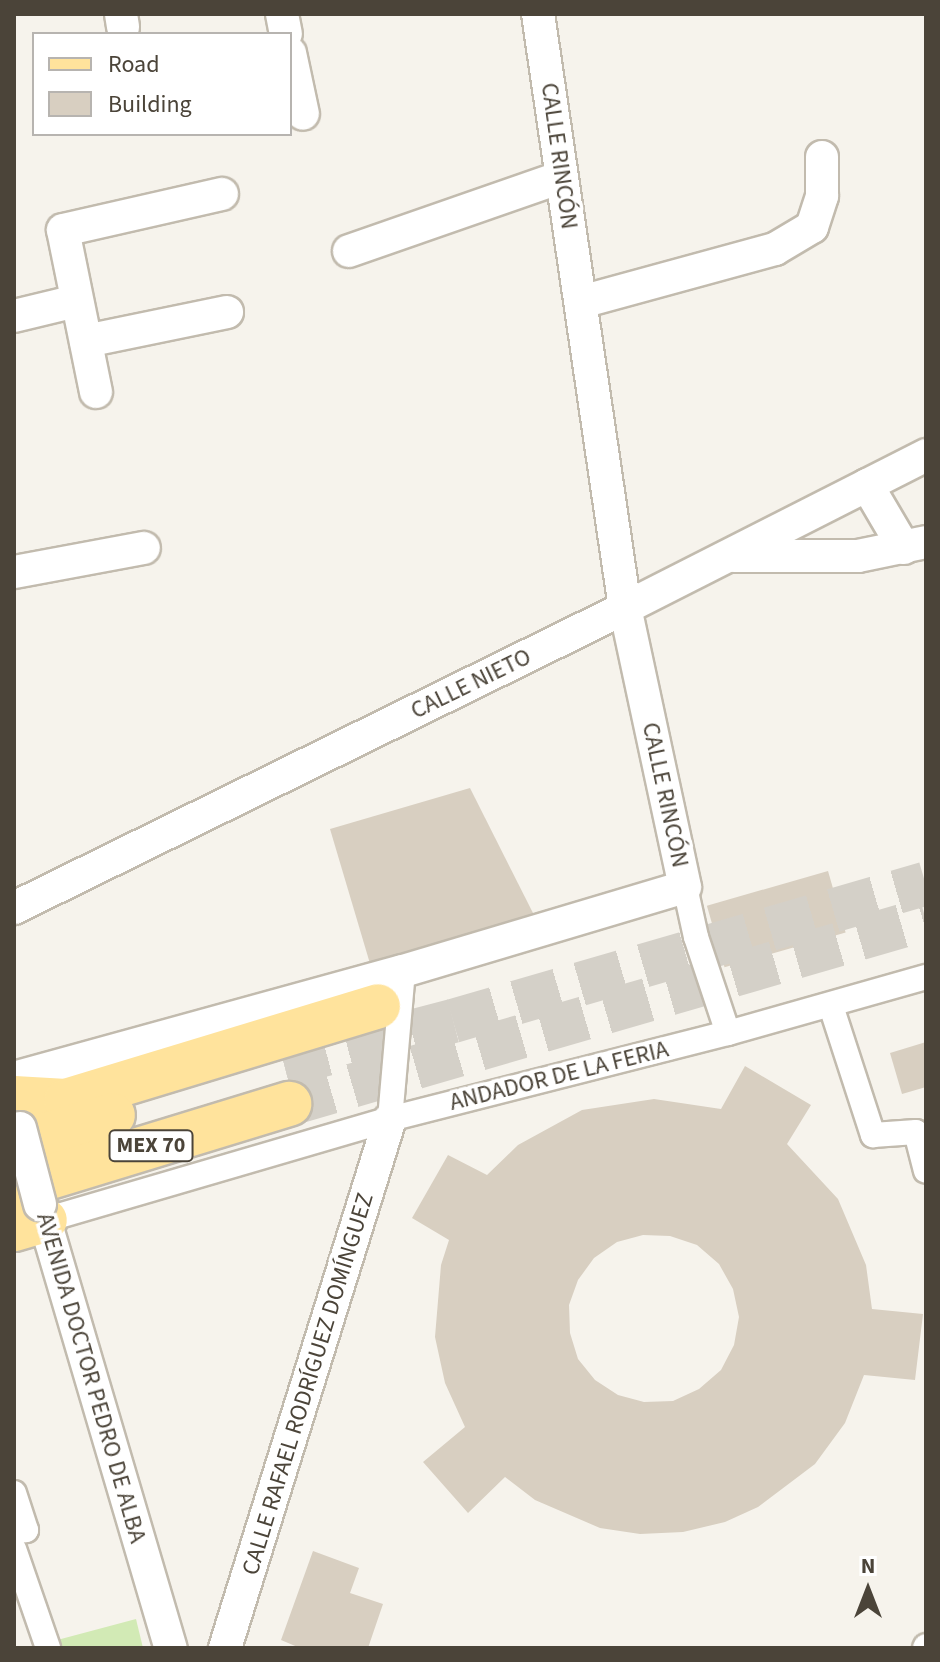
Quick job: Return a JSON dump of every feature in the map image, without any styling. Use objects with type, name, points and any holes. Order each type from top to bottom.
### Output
[{"type":"main road","points":[[15,1119],[378,1006]]},
{"type":"main road","name":"MEX 70","points":[[15,1119],[286,1085],[28,1210]]},
{"type":"street","name":"CALLE RINCÓN","points":[[14,1078],[403,971],[685,887],[625,608],[538,14]]},
{"type":"street","points":[[292,62],[303,114]]},
{"type":"street","points":[[581,302],[775,249],[812,227],[822,196],[822,157]]},
{"type":"street","points":[[349,251],[562,177]]},
{"type":"street","points":[[96,392],[63,236],[67,227],[222,194]]},
{"type":"street","points":[[14,316],[76,301]]},
{"type":"street","points":[[86,341],[227,312]]},
{"type":"street","name":"CALLE NIETO","points":[[14,908],[731,556],[926,455]]},
{"type":"street","points":[[731,556],[858,556],[915,545],[867,485]]},
{"type":"street","points":[[14,572],[144,548]]},
{"type":"street","points":[[685,887],[696,937],[728,1033]]},
{"type":"street","points":[[390,1119],[403,971]]},
{"type":"street","name":"ANDADOR DE LA FERIA","points":[[28,1210],[728,1033],[926,977]]},
{"type":"street","points":[[831,1006],[873,1135],[916,1132],[926,1171]]},
{"type":"street","name":"AVENIDA DOCTOR PEDRO DE ALBA","points":[[15,1119],[28,1210],[171,1648]]},
{"type":"street","name":"CALLE RAFAEL RODRÍGUEZ DOMÍNGUEZ","points":[[225,1648],[390,1119]]},
{"type":"street","points":[[14,1493],[26,1530],[14,1532]]},
{"type":"street","points":[[14,1549],[48,1648]]},
{"type":"green space","points":[[136,1619],[143,1648],[48,1648],[46,1643]]},
{"type":"building","points":[[470,788],[535,917],[371,967],[330,829]]},
{"type":"building","points":[[828,871],[846,933],[725,967],[707,906]]},
{"type":"building","points":[[926,1042],[926,1087],[902,1094],[890,1053]]},
{"type":"building","points":[[745,1066],[811,1105],[787,1144],[838,1199],[866,1265],[872,1309],[923,1314],[915,1380],[864,1375],[845,1423],[815,1464],[758,1507],[725,1522],[683,1532],[640,1534],[600,1528],[535,1500],[505,1477],[468,1513],[423,1462],[465,1427],[445,1383],[435,1337],[441,1265],[449,1240],[412,1218],[448,1155],[487,1175],[518,1145],[582,1110],[654,1099],[721,1109]],"holes":[[[643,1235],[670,1236],[697,1245],[719,1264],[733,1289],[739,1317],[734,1345],[721,1370],[699,1389],[673,1401],[644,1402],[618,1395],[595,1380],[578,1359],[570,1333],[569,1305],[578,1280],[594,1258],[617,1242]]]},
{"type":"building","points":[[313,1551],[359,1568],[350,1593],[383,1604],[368,1648],[300,1648],[281,1640]]},
{"type":"tunnel","points":[[284,1065],[453,1021],[926,884]]},
{"type":"tunnel","points":[[289,1104],[926,919]]}]
